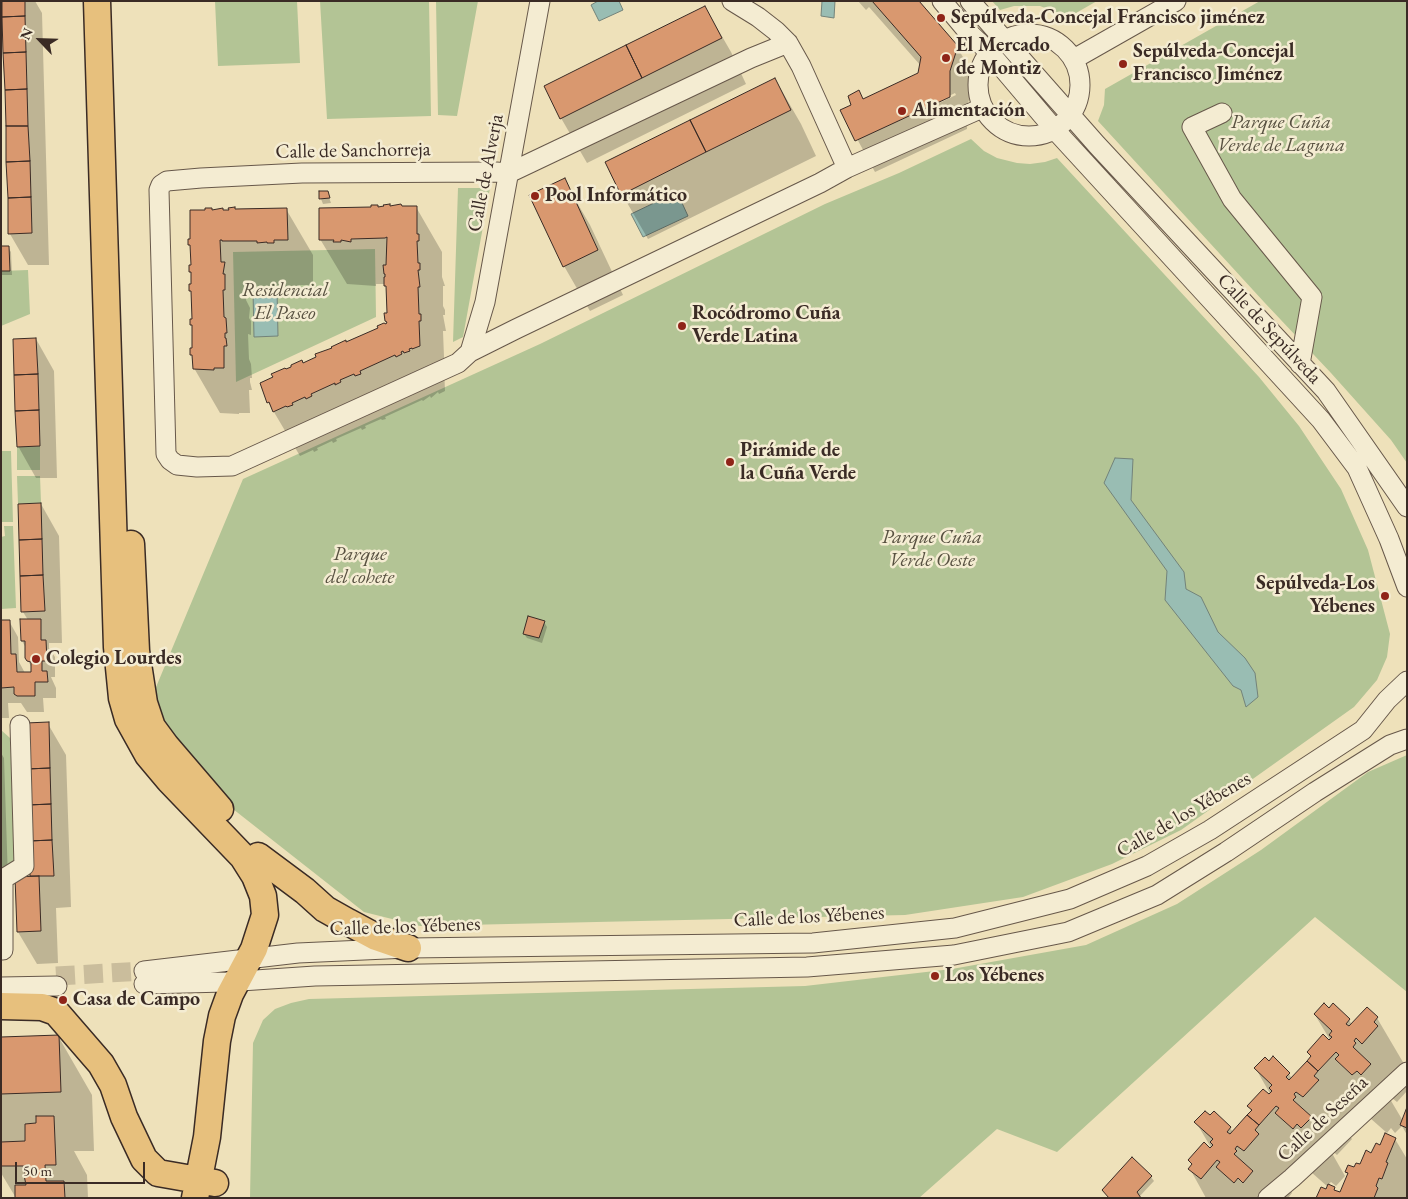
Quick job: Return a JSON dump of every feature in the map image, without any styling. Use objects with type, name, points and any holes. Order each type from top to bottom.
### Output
[{"type":"highway","points":[[1,1005],[42,1008],[56,1012],[101,1064],[113,1085],[124,1117],[144,1159],[158,1173],[204,1187],[222,1157],[232,1031],[252,969],[265,915],[263,896],[255,876],[243,857],[169,780],[148,754],[128,719],[122,698],[116,647],[98,1]]},
{"type":"highway","points":[[111,1],[120,176],[127,464],[136,651],[144,703],[152,727],[258,856],[268,872],[280,915],[274,946],[252,969]]},
{"type":"highway","points":[[258,856],[340,918],[376,936],[408,948]]},
{"type":"street","points":[[732,1],[758,17],[788,43],[801,66],[847,168]]},
{"type":"street","name":"Calle de Sepúlveda","points":[[942,1],[989,52],[1055,130],[1321,420],[1357,468],[1389,539],[1407,587]]},
{"type":"street","name":"Calle de Sepúlveda","points":[[970,1],[1070,115],[1326,391],[1407,507]]},
{"type":"street","points":[[1074,59],[1176,1]]},
{"type":"street","name":"Calle de Alverja","points":[[470,352],[485,302],[544,3]]},
{"type":"street","points":[[1024,34],[1042,35],[1060,44],[1074,59],[1080,77],[1079,95],[1070,115],[1055,130],[1046,134],[1025,137],[1007,132],[992,122],[982,108],[978,89],[980,69],[989,52],[1004,40],[1024,34]]},
{"type":"street","name":"Calle de Sanchorreja","points":[[470,352],[458,363],[232,466],[197,467],[177,465],[166,454],[159,190],[161,185],[167,181],[201,178],[302,173],[509,173],[752,58],[788,43]]},
{"type":"street","points":[[470,352],[820,183],[847,168],[982,108]]},
{"type":"street","points":[[1222,113],[1192,127],[1232,199],[1312,297],[1300,364]]},
{"type":"street","name":"Calle de los Yébenes","points":[[1407,681],[1387,700],[1362,730],[1210,830],[1146,866],[1058,903],[955,928],[813,943],[408,948],[298,953],[252,969],[144,977],[252,969],[316,976],[807,968],[954,956],[1060,935],[1157,895],[1381,750],[1407,739]]},
{"type":"street","points":[[2,950],[3,879],[24,866],[20,726]]},
{"type":"street","points":[[1,977],[57,981],[1,987]]},
{"type":"street","name":"Calle de Seseña","points":[[1268,1198],[1407,1072]]},
{"type":"green space","points":[[215,1],[297,1],[300,63],[218,66]]},
{"type":"green space","points":[[320,1],[429,1],[431,116],[327,119]]},
{"type":"green space","points":[[436,1],[478,1],[457,116],[438,115]]},
{"type":"green space","points":[[992,1],[1097,1],[1069,17],[1040,6],[1014,6],[1000,10]]},
{"type":"green space","name":"Parque Cuña Verde de Laguna","points":[[1260,1],[1407,1],[1407,463],[1391,440],[1331,373],[1098,121],[1104,105],[1105,89]]},
{"type":"green space","name":"Parque Cuña Verde Oeste","points":[[971,139],[984,151],[997,158],[1017,163],[1030,164],[1057,158],[1259,377],[1299,426],[1341,489],[1368,550],[1390,634],[1387,657],[1377,680],[1354,707],[1181,830],[1112,864],[1023,897],[905,915],[420,926],[364,912],[163,754],[141,723],[243,479],[540,344],[825,204],[899,173]]},
{"type":"green space","points":[[458,188],[490,188],[463,337],[453,342]]},
{"type":"green space","name":"Residencial El Paseo","points":[[375,249],[376,317],[236,382],[233,252]]},
{"type":"green space","points":[[28,270],[30,314],[1,326],[1,271]]},
{"type":"green space","points":[[40,446],[40,470],[17,470],[17,447]]},
{"type":"green space","points":[[1,451],[11,451],[13,522],[1,522]]},
{"type":"green space","points":[[17,476],[40,476],[41,503],[18,504]]},
{"type":"green space","points":[[4,526],[13,526],[16,608],[1,609],[1,537],[5,536]]},
{"type":"green space","points":[[1,730],[10,738],[15,867],[1,875]]},
{"type":"green space","points":[[1407,755],[1407,992],[1315,917],[1057,1152],[997,1129],[919,1198],[250,1198],[253,1043],[263,1020],[275,1009],[309,999],[805,986],[952,969],[1086,945],[1177,904],[1261,850],[1368,772]]},
{"type":"water","points":[[598,1],[619,1],[623,10],[599,21],[591,5]]},
{"type":"water","points":[[822,1],[835,1],[834,18],[821,16]]},
{"type":"water","points":[[677,192],[688,216],[643,237],[631,214]]},
{"type":"water","points":[[253,290],[277,290],[278,336],[254,337]]},
{"type":"water","points":[[1115,458],[1133,459],[1131,500],[1184,572],[1186,589],[1201,597],[1218,632],[1245,658],[1255,673],[1258,697],[1246,707],[1241,690],[1233,686],[1165,600],[1167,571],[1104,483]]},
{"type":"building","points":[[2,1],[25,1],[25,16],[2,17]]},
{"type":"building","points":[[872,1],[919,1],[958,46],[950,71],[950,97],[855,141],[840,110],[851,105],[848,96],[859,90],[863,99],[918,73],[921,57]]},
{"type":"building","points":[[705,6],[722,38],[642,78],[626,45]]},
{"type":"building","points":[[25,16],[26,52],[3,53],[2,17]]},
{"type":"building","points":[[626,45],[642,78],[560,119],[544,86]]},
{"type":"building","points":[[26,52],[27,89],[5,90],[3,53]]},
{"type":"building","points":[[775,78],[791,110],[706,152],[690,120]]},
{"type":"building","points":[[27,89],[28,126],[6,126],[5,90]]},
{"type":"building","points":[[690,120],[706,152],[621,195],[605,162]]},
{"type":"building","points":[[6,126],[28,126],[30,161],[6,162]]},
{"type":"building","points":[[30,161],[31,197],[8,198],[6,162]]},
{"type":"building","points":[[565,178],[598,250],[563,267],[529,195]]},
{"type":"building","points":[[319,191],[328,191],[330,198],[319,199]]},
{"type":"building","points":[[31,197],[32,233],[8,234],[8,198]]},
{"type":"building","points":[[390,204],[390,206],[401,204],[402,206],[417,206],[417,234],[419,234],[419,241],[417,241],[418,263],[420,263],[420,270],[418,270],[420,287],[418,287],[419,314],[421,314],[421,321],[419,321],[420,346],[409,349],[410,351],[404,353],[403,351],[401,352],[402,354],[396,357],[395,355],[360,371],[361,374],[355,376],[354,374],[340,380],[341,382],[311,394],[312,396],[306,399],[305,397],[292,403],[293,405],[273,412],[269,402],[267,403],[260,383],[273,377],[271,374],[291,367],[291,365],[302,360],[303,363],[316,357],[315,354],[378,328],[377,326],[387,322],[385,321],[384,313],[387,313],[383,265],[386,265],[387,237],[351,239],[351,242],[319,240],[319,208],[371,207],[371,205],[378,205],[378,207]]},
{"type":"building","points":[[235,207],[235,209],[287,208],[288,240],[274,240],[274,243],[257,243],[257,241],[220,240],[221,262],[225,262],[223,274],[225,274],[225,290],[223,290],[227,346],[224,346],[224,368],[214,368],[214,370],[193,369],[192,355],[190,355],[190,348],[192,348],[192,325],[190,325],[190,319],[192,319],[191,291],[189,291],[189,284],[191,284],[191,272],[189,272],[189,265],[191,265],[190,245],[188,245],[188,239],[190,239],[190,210],[223,208],[223,210],[229,210],[228,208]]},
{"type":"building","points":[[1,246],[9,246],[10,271],[1,271]]},
{"type":"building","points":[[36,338],[38,374],[14,375],[13,339]]},
{"type":"building","points":[[38,374],[39,410],[15,411],[14,375]]},
{"type":"building","points":[[39,410],[40,446],[17,447],[15,411]]},
{"type":"building","points":[[41,503],[42,539],[19,540],[18,504]]},
{"type":"building","points":[[42,539],[43,575],[20,576],[19,540]]},
{"type":"building","points":[[43,575],[45,611],[21,612],[20,576]]},
{"type":"building","points":[[528,616],[545,621],[539,638],[523,634]]},
{"type":"building","name":"Colegio Lourdes","points":[[20,619],[41,619],[41,640],[46,640],[47,661],[42,661],[42,671],[47,671],[48,682],[35,682],[35,696],[17,696],[14,694],[14,687],[1,688],[1,620],[10,620],[11,654],[16,654],[17,672],[31,672],[31,662],[25,658],[25,641],[21,641]]},
{"type":"building","points":[[49,722],[50,768],[27,769],[26,723]]},
{"type":"building","points":[[50,768],[51,804],[28,805],[27,769]]},
{"type":"building","points":[[51,804],[52,840],[29,841],[28,805]]},
{"type":"building","points":[[52,840],[54,876],[30,876],[29,841]]},
{"type":"building","points":[[39,876],[41,931],[17,932],[15,877]]},
{"type":"building","points":[[1324,1003],[1329,1008],[1333,1003],[1350,1019],[1346,1024],[1349,1026],[1367,1007],[1378,1017],[1374,1022],[1378,1026],[1362,1044],[1356,1038],[1354,1041],[1356,1043],[1353,1047],[1371,1064],[1361,1075],[1357,1071],[1352,1075],[1335,1059],[1339,1055],[1336,1052],[1318,1071],[1307,1061],[1311,1056],[1307,1052],[1323,1034],[1329,1040],[1332,1037],[1329,1035],[1332,1031],[1314,1014]]},
{"type":"building","points":[[59,1035],[61,1092],[1,1094],[1,1037]]},
{"type":"building","points":[[1273,1056],[1290,1073],[1286,1077],[1289,1080],[1307,1061],[1318,1071],[1314,1076],[1319,1080],[1303,1097],[1296,1092],[1294,1094],[1296,1097],[1293,1100],[1312,1117],[1301,1128],[1297,1124],[1293,1129],[1275,1113],[1279,1108],[1276,1106],[1259,1125],[1247,1115],[1252,1110],[1247,1106],[1263,1089],[1269,1094],[1272,1091],[1269,1088],[1272,1085],[1254,1068],[1265,1057],[1269,1061]]},
{"type":"building","points":[[1407,1107],[1407,1128],[1400,1125]]},
{"type":"building","points":[[1205,1111],[1210,1115],[1214,1111],[1231,1127],[1227,1132],[1230,1134],[1247,1115],[1259,1125],[1255,1130],[1259,1134],[1244,1151],[1237,1146],[1235,1149],[1237,1151],[1234,1154],[1253,1171],[1243,1183],[1238,1178],[1234,1183],[1216,1167],[1220,1162],[1217,1160],[1201,1179],[1188,1169],[1192,1164],[1188,1160],[1204,1142],[1210,1148],[1213,1145],[1210,1142],[1213,1139],[1194,1122]]},
{"type":"building","points":[[36,1116],[54,1116],[56,1165],[45,1165],[46,1181],[64,1181],[65,1198],[15,1198],[15,1185],[26,1185],[24,1175],[26,1166],[1,1166],[1,1142],[25,1141],[25,1124],[36,1123]]},
{"type":"building","points":[[1385,1133],[1396,1138],[1386,1162],[1388,1163],[1382,1179],[1379,1178],[1376,1186],[1378,1188],[1374,1198],[1316,1198],[1321,1187],[1326,1189],[1328,1184],[1335,1187],[1334,1190],[1340,1192],[1348,1173],[1345,1172],[1348,1165],[1354,1167],[1356,1163],[1360,1164],[1366,1150],[1371,1153],[1376,1143],[1380,1145]]},
{"type":"building","points":[[1132,1157],[1152,1176],[1137,1192],[1141,1198],[1109,1198],[1102,1190]]},
{"type":"tunnel","points":[[56,976],[144,971]]},
{"type":"place","name":"Sepúlveda-Concejal Francisco jiménez","points":[[941,18]]},
{"type":"place","name":"El Mercado de Montiz","points":[[946,58]]},
{"type":"place","name":"Sepúlveda-Concejal Francisco Jiménez","points":[[1123,64]]},
{"type":"place","name":"Alimentación","points":[[902,111]]},
{"type":"place","name":"Pool Informático","points":[[535,196]]},
{"type":"place","name":"Rocódromo Cuña Verde Latina","points":[[682,326]]},
{"type":"place","name":"Pirámide de la Cuña Verde","points":[[730,462]]},
{"type":"place","name":"Sepúlveda-Los Yébenes","points":[[1385,596]]},
{"type":"place","name":"Colegio Lourdes","points":[[36,659]]},
{"type":"place","name":"Los Yébenes","points":[[935,976]]},
{"type":"place","name":"Casa de Campo","points":[[63,1000]]},
{"type":"park label","name":"Parque del cohete","points":[[360,566]]}]
